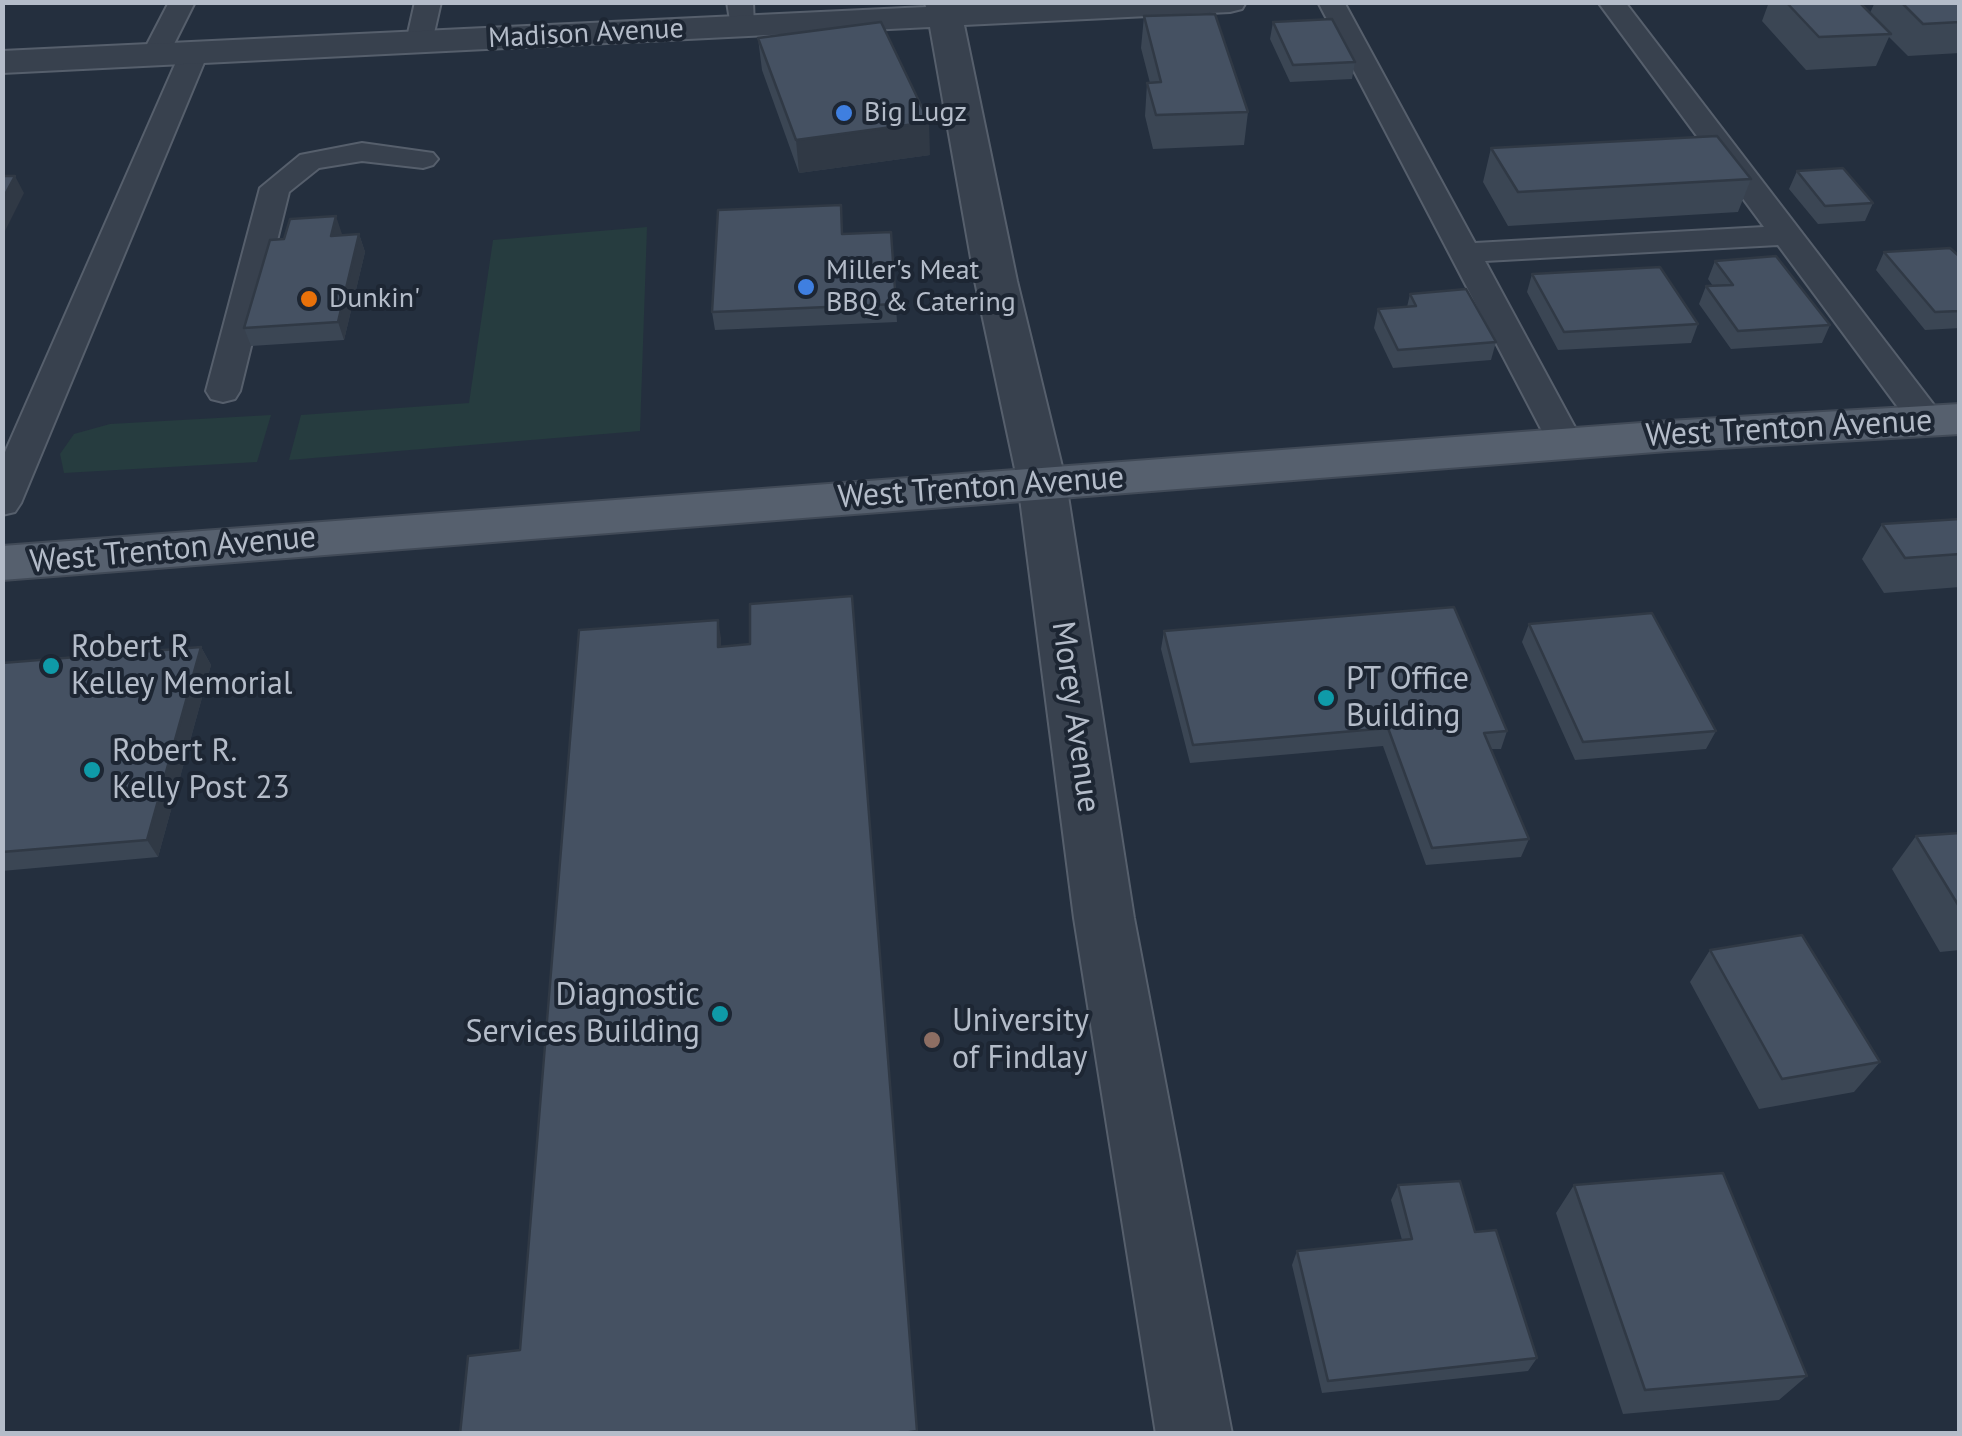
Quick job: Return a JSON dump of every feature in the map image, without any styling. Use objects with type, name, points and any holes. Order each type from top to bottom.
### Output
[{"type":"main road","name":"West Trenton Avenue","points":[[2,563],[1566,444],[1943,420]]},
{"type":"street","name":"Madison Avenue","points":[[2,62],[419,42],[740,14],[1230,2]]},
{"type":"street","name":"Morey Avenue","points":[[943,10],[996,281],[1042,483],[1104,918],[1194,1434]]},
{"type":"lane","points":[[156,54],[182,2]]},
{"type":"lane","points":[[419,42],[428,2]]},
{"type":"lane","points":[[1332,2],[1566,444]]},
{"type":"lane","points":[[1611,2],[1787,235],[1943,420]]},
{"type":"lane","points":[[2,503],[194,54]]},
{"type":"lane","points":[[223,391],[274,188],[310,161],[362,152],[424,158]]},
{"type":"lane","points":[[1466,254],[1787,235]]},
{"type":"green space","points":[[647,227],[640,431],[289,460],[301,415],[469,403],[493,240]]},
{"type":"green space","points":[[271,415],[257,462],[64,473],[60,454],[74,434],[110,424]]},
{"type":"building","points":[[1786,2],[1859,2],[1891,34],[1819,37]]},
{"type":"building","points":[[1901,2],[1960,2],[1960,22],[1923,24]]},
{"type":"building","points":[[1215,14],[1248,112],[1156,115],[1147,83],[1161,82],[1144,16]]},
{"type":"building","points":[[1332,19],[1355,62],[1293,65],[1273,22]]},
{"type":"building","name":"Big Lugz","points":[[881,22],[929,122],[796,140],[758,38]]},
{"type":"building","points":[[1717,136],[1751,179],[1518,192],[1491,148]]},
{"type":"building","points":[[1843,168],[1873,203],[1825,206],[1797,171]]},
{"type":"building","points":[[2,176],[15,176],[2,200]]},
{"type":"building","name":"Miller's Meat BBQ & Catering","points":[[841,205],[842,234],[891,232],[896,304],[712,312],[718,210]]},
{"type":"building","name":"Dunkin'","points":[[336,216],[331,236],[359,234],[338,322],[244,328],[270,240],[284,239],[290,219]]},
{"type":"building","points":[[1950,248],[1960,257],[1960,311],[1935,312],[1884,252]]},
{"type":"building","points":[[1776,256],[1830,325],[1738,331],[1706,286],[1733,285],[1715,261]]},
{"type":"building","points":[[1660,267],[1698,324],[1564,332],[1532,274]]},
{"type":"building","points":[[1466,289],[1496,342],[1398,350],[1378,309],[1416,306],[1410,294]]},
{"type":"building","points":[[1960,519],[1960,554],[1905,558],[1882,524]]},
{"type":"building","name":"Diagnostic Services Building","points":[[852,596],[917,1431],[460,1434],[468,1356],[520,1350],[579,630],[718,620],[718,647],[750,644],[750,604]]},
{"type":"building","name":"PT Office Building","points":[[1454,607],[1507,731],[1484,733],[1529,839],[1432,848],[1388,728],[1193,745],[1164,631]]},
{"type":"building","points":[[1652,613],[1716,731],[1583,742],[1529,624]]},
{"type":"building","name":"Robert R. Kelly Post 23","points":[[201,647],[147,840],[2,852],[2,663]]},
{"type":"building","points":[[1960,833],[1960,908],[1916,836]]},
{"type":"building","points":[[1802,935],[1880,1062],[1782,1079],[1710,950]]},
{"type":"building","points":[[1723,1173],[1807,1376],[1645,1390],[1574,1185]]},
{"type":"building","points":[[1460,1181],[1475,1232],[1496,1230],[1537,1358],[1328,1381],[1297,1251],[1412,1239],[1398,1185]]},
{"type":"place","name":"Big Lugz","points":[[844,113]]},
{"type":"place","name":"Miller's Meat BBQ & Catering","points":[[806,287]]},
{"type":"place","name":"Dunkin'","points":[[309,299]]},
{"type":"place","name":"Robert R Kelley Memorial","points":[[51,666]]},
{"type":"place","name":"PT Office Building","points":[[1326,698]]},
{"type":"place","name":"Robert R. Kelly Post 23","points":[[92,770]]},
{"type":"place","name":"Diagnostic Services Building","points":[[720,1014]]},
{"type":"place","name":"University of Findlay","points":[[932,1040]]}]
